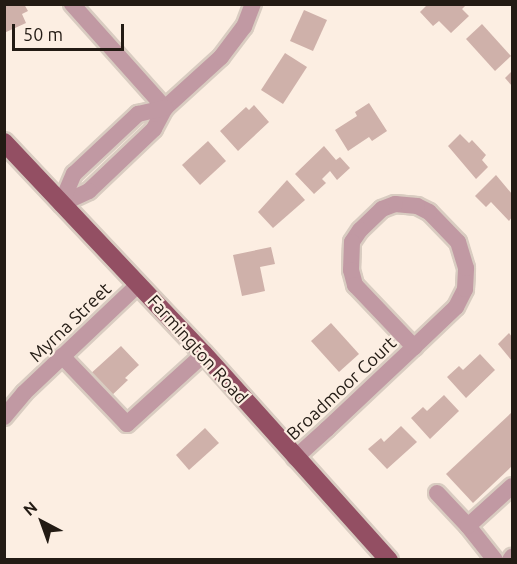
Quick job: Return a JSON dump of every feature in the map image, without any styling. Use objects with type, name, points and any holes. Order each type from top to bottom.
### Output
[{"type":"main road","name":"Farmington Road","points":[[4,142],[204,354],[389,560]]},
{"type":"street","points":[[72,4],[165,108]]},
{"type":"street","points":[[61,204],[89,191],[154,129],[165,108],[221,57],[244,27],[253,4]]},
{"type":"street","name":"Broadmoor Court","points":[[295,458],[414,347],[456,307],[465,289],[466,268],[458,242],[429,212],[417,206],[395,204],[382,209],[360,230],[352,242],[351,270],[355,285],[414,347]]},
{"type":"street","name":"Myrna Street","points":[[4,417],[24,393],[139,284]]},
{"type":"street","points":[[62,356],[127,424],[204,354]]},
{"type":"street","points":[[468,526],[513,486]]},
{"type":"street","points":[[437,493],[468,526],[495,560]]},
{"type":"building","points":[[4,4],[24,4],[28,11],[22,14],[26,23],[4,33]]},
{"type":"building","points":[[428,4],[467,4],[462,9],[469,16],[451,33],[439,21],[433,26],[420,12]]},
{"type":"building","points":[[304,10],[327,20],[313,51],[290,41]]},
{"type":"building","points":[[482,24],[511,56],[495,71],[466,39]]},
{"type":"building","points":[[285,53],[307,67],[283,104],[261,90]]},
{"type":"building","points":[[512,71],[512,86],[505,78]]},
{"type":"building","points":[[369,103],[387,131],[372,141],[369,137],[348,151],[335,130],[357,116],[355,112]]},
{"type":"building","points":[[254,105],[269,122],[238,151],[220,131],[246,107],[249,110]]},
{"type":"building","points":[[460,134],[469,143],[472,140],[486,155],[482,160],[488,167],[476,179],[448,146]]},
{"type":"building","points":[[208,141],[226,161],[200,185],[182,165]]},
{"type":"building","points":[[324,146],[336,160],[340,157],[350,168],[337,180],[330,171],[322,179],[326,183],[314,194],[295,174]]},
{"type":"building","points":[[496,175],[512,194],[512,217],[509,221],[491,202],[486,207],[475,196]]},
{"type":"building","points":[[287,180],[305,200],[273,228],[258,212]]},
{"type":"building","points":[[271,247],[275,264],[260,267],[265,291],[242,296],[233,255]]},
{"type":"building","points":[[331,323],[359,354],[339,372],[311,341]]},
{"type":"building","points":[[509,333],[512,337],[512,361],[498,344]]},
{"type":"building","points":[[121,346],[139,365],[125,378],[128,380],[109,398],[88,376]]},
{"type":"building","points":[[480,354],[495,370],[466,398],[447,377],[459,366],[463,370]]},
{"type":"building","points":[[444,395],[459,411],[430,439],[411,418],[423,407],[427,411]]},
{"type":"building","points":[[512,412],[512,466],[473,503],[446,474]]},
{"type":"building","points":[[401,426],[417,442],[387,469],[368,449],[381,438],[384,442]]},
{"type":"building","points":[[205,428],[219,443],[189,470],[176,455]]}]
